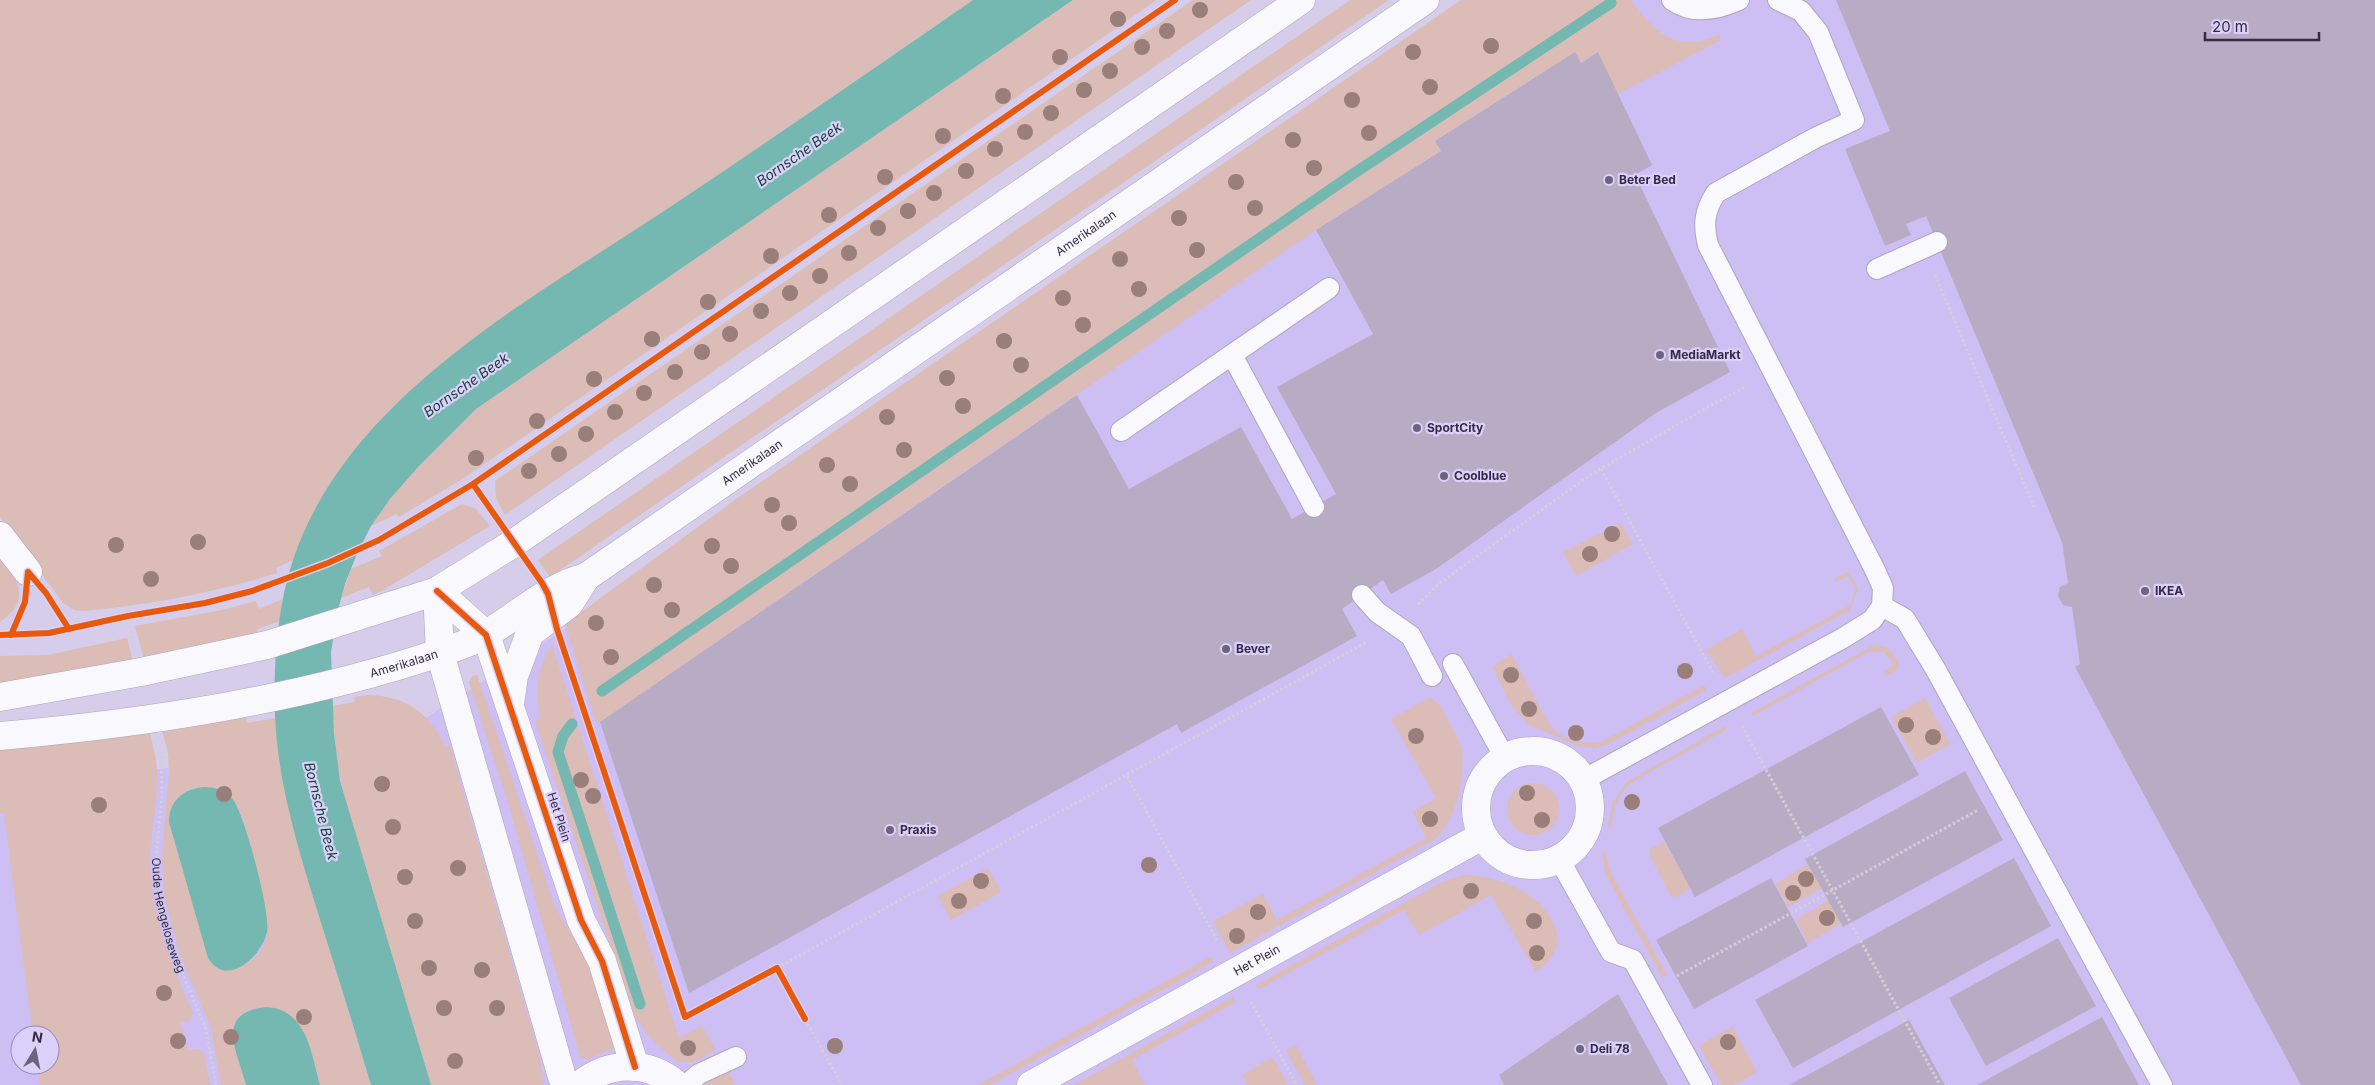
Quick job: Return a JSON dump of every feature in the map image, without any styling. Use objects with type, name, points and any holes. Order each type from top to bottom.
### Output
[{"type":"main road","points":[[0,697],[141,672],[267,645],[437,591],[522,537],[1301,0]]},
{"type":"main road","name":"Amerikalaan","points":[[0,736],[88,727],[260,700],[343,683],[486,635],[566,582],[586,577],[1425,0]]},
{"type":"main road","points":[[0,536],[28,572]]},
{"type":"main road","name":"Het Plein","points":[[509,705],[514,676],[530,633],[569,604],[586,577]]},
{"type":"main road","points":[[437,591],[440,652],[495,837],[562,1077],[566,1085]]},
{"type":"main road","name":"Het Plein","points":[[437,591],[486,635],[581,920],[602,961],[634,1067]]},
{"type":"main road","points":[[1526,751],[1546,752],[1571,765],[1583,780],[1590,807],[1588,826],[1579,842],[1559,859],[1539,866],[1520,865],[1495,851],[1482,836],[1476,819],[1478,791],[1486,774],[1504,758],[1526,751]]},
{"type":"main road","name":"Het Plein","points":[[1031,1085],[1482,836]]},
{"type":"main road","points":[[580,1085],[618,1066],[654,1071],[677,1085]]},
{"type":"lane","points":[[1672,0],[1685,7],[1707,10],[1739,0]]},
{"type":"lane","points":[[1583,780],[1843,638],[1872,620],[1882,606],[1883,588],[1875,570],[1708,245],[1704,230],[1707,206],[1716,193],[1727,185],[1815,138],[1854,120],[1818,32],[1801,11],[1778,0]]},
{"type":"lane","points":[[1877,269],[1930,245]]},
{"type":"lane","points":[[1122,431],[1329,288]]},
{"type":"lane","points":[[1232,355],[1314,507]]},
{"type":"lane","points":[[1362,595],[1377,612],[1411,636],[1432,676]]},
{"type":"lane","points":[[1882,606],[1906,619],[2005,795],[2162,1085]]},
{"type":"lane","points":[[1453,664],[1504,758]]},
{"type":"lane","points":[[1559,859],[1611,952],[1633,960],[1702,1085]]},
{"type":"lane","points":[[686,1085],[699,1074],[736,1056]]},
{"type":"path","points":[[1930,245],[2036,509]]},
{"type":"path","points":[[768,972],[1127,776],[1396,626],[1440,583],[1601,469],[1715,403],[1774,373]]},
{"type":"path","points":[[1601,469],[1940,1085]]},
{"type":"path","points":[[119,618],[137,615]]},
{"type":"path","points":[[1127,776],[1297,1085]]},
{"type":"path","points":[[1651,991],[2005,795]]},
{"type":"path","points":[[777,968],[782,976]]},
{"type":"path","points":[[801,1010],[842,1085]]},
{"type":"shaded area","points":[[0,0],[973,0],[724,171],[508,315],[432,372],[398,402],[367,436],[339,472],[314,513],[293,560],[276,568],[277,573],[229,587],[181,597],[84,611],[74,610],[63,603],[0,517]]},
{"type":"shaded area","points":[[1073,0],[1157,0],[464,478],[399,517],[397,514],[371,526],[407,479],[476,409]]},
{"type":"shaded area","points":[[1193,0],[1251,0],[505,515],[496,498],[495,481]]},
{"type":"shaded area","points":[[1350,0],[1389,0],[550,577],[538,560]]},
{"type":"shaded area","points":[[1461,0],[1631,0],[1658,31],[1668,37],[1679,41],[1691,42],[1719,35],[1721,40],[1618,94],[1597,52],[1581,63],[1575,52],[1436,140],[1441,151],[1316,230],[600,722],[596,722],[565,624],[739,497]]},
{"type":"shaded area","points":[[1552,0],[2375,0],[2375,1085],[0,1085],[0,784],[275,758],[410,728]]},
{"type":"shaded area","points":[[462,504],[476,509],[490,526],[373,595],[369,587],[341,598],[351,569],[382,556],[379,551]]},
{"type":"shaded area","points":[[1621,523],[1633,544],[1576,576],[1563,552]]},
{"type":"shaded area","points":[[0,555],[12,572],[19,589],[19,597],[16,606],[10,614],[0,622]]},
{"type":"shaded area","points":[[1846,572],[1850,574],[1858,589],[1850,610],[1725,678],[1706,650],[1742,629],[1756,656],[1845,608],[1852,602],[1855,588],[1848,576],[1836,582],[1835,578]]},
{"type":"shaded area","points":[[283,599],[280,621],[257,629],[259,636],[144,660],[135,626],[222,610],[256,601],[259,609]]},
{"type":"shaded area","points":[[127,638],[133,662],[0,686],[0,656],[48,655]]},
{"type":"shaded area","points":[[552,645],[679,1038],[702,1026],[716,1050],[692,1063],[676,1061],[649,1037],[634,1015],[535,721],[540,719],[538,681],[540,672]]},
{"type":"shaded area","points":[[1874,645],[1888,648],[1899,663],[1897,670],[1886,676],[1884,671],[1894,665],[1884,652],[1870,651],[1753,716],[1751,713]]},
{"type":"shaded area","points":[[1512,654],[1533,695],[1555,731],[1578,741],[1591,743],[1603,741],[1704,685],[1706,690],[1609,744],[1594,748],[1578,746],[1528,724],[1511,705],[1493,668],[1497,663]]},
{"type":"shaded area","points":[[477,675],[555,907],[594,973],[617,1044],[614,1048],[585,1060],[580,1056],[507,799],[469,682],[473,676]]},
{"type":"shaded area","points":[[367,695],[394,699],[415,708],[432,724],[446,747],[450,746],[540,1058],[544,1085],[431,1085],[345,803],[337,759],[332,706],[355,702],[354,697]]},
{"type":"shaded area","points":[[1429,698],[1438,703],[1455,732],[1461,748],[1462,759],[1461,785],[1458,798],[1448,823],[1441,833],[1433,840],[1230,953],[1213,921],[1263,894],[1277,920],[1426,838],[1413,812],[1436,798],[1391,719]]},
{"type":"shaded area","points":[[1925,698],[1950,744],[1917,763],[1891,717]]},
{"type":"shaded area","points":[[245,712],[247,723],[275,718],[279,760],[296,839],[371,1085],[320,1085],[306,1038],[300,1026],[291,1016],[280,1010],[265,1008],[245,1011],[233,1043],[246,1085],[221,1085],[211,1027],[180,955],[164,896],[162,855],[169,773],[168,753],[161,727]],"holes":[[[195,788],[212,788],[224,792],[238,807],[261,890],[267,924],[266,941],[255,957],[249,962],[231,970],[207,952],[169,822],[171,810],[179,796]]]},
{"type":"shaded area","points":[[1725,726],[1727,729],[1629,784],[1614,809],[1611,827],[1608,827],[1613,802],[1627,782]]},
{"type":"shaded area","points":[[149,729],[157,768],[156,801],[150,860],[154,900],[170,957],[193,1013],[190,1020],[180,1023],[188,1050],[199,1049],[204,1053],[210,1085],[40,1085],[38,1075],[60,1075],[60,1025],[32,1025],[4,814],[0,814],[0,747]]},
{"type":"shaded area","points":[[1533,783],[1547,787],[1555,795],[1559,809],[1555,823],[1547,831],[1533,835],[1519,831],[1511,823],[1507,809],[1511,795],[1519,787]]},
{"type":"shaded area","points":[[1664,842],[1691,888],[1675,897],[1671,896],[1649,853],[1650,849]]},
{"type":"shaded area","points":[[1602,852],[1605,852],[1612,875],[1667,975],[1662,977],[1606,875]]},
{"type":"shaded area","points":[[1808,864],[1822,888],[1789,907],[1775,884]]},
{"type":"shaded area","points":[[988,868],[1001,892],[951,920],[938,896]]},
{"type":"shaded area","points":[[1462,875],[1490,878],[1504,883],[1530,896],[1541,906],[1550,917],[1556,930],[1557,943],[1550,959],[1541,968],[1536,972],[1491,895],[1419,935],[1404,910],[1259,989],[1256,985],[1440,883]]},
{"type":"shaded area","points":[[1829,900],[1842,923],[1808,943],[1796,920]]},
{"type":"shaded area","points":[[1210,957],[1213,962],[990,1085],[978,1085]]},
{"type":"shaded area","points":[[1233,997],[1236,1002],[1132,1060],[1145,1085],[1074,1085]]},
{"type":"shaded area","points":[[1733,1027],[1757,1072],[1734,1085],[1721,1085],[1699,1045]]},
{"type":"shaded area","points":[[1296,1045],[1317,1085],[1305,1085],[1286,1050]]},
{"type":"shaded area","points":[[1273,1057],[1288,1085],[1248,1085],[1242,1075]]},
{"type":"shaded area","points":[[728,1071],[736,1085],[703,1085]]},
{"type":"water","name":"Bornsche Beek","points":[[973,0],[1073,0],[476,409],[419,466],[390,499],[371,526],[345,584],[337,614],[331,652],[334,733],[340,781],[431,1085],[371,1085],[296,840],[280,766],[277,741],[275,677],[277,637],[283,598],[293,560],[319,502],[355,449],[399,401],[448,358],[557,280],[742,159]]},
{"type":"water","points":[[204,787],[220,790],[228,795],[239,810],[250,844],[265,906],[267,932],[264,941],[251,959],[243,966],[234,970],[216,967],[208,958],[169,822],[172,808],[179,797],[190,790]]},
{"type":"water","points":[[266,1007],[280,1010],[299,1024],[310,1047],[320,1085],[246,1085],[235,1047],[234,1025],[240,1017],[250,1011]]},
{"type":"building","points":[[1836,0],[2375,0],[2375,1085],[2301,1085],[2075,667],[2080,664],[2072,607],[2063,605],[2058,596],[2060,587],[2068,583],[2062,542],[1926,216],[1906,224],[1911,235],[1885,246],[1845,149],[1890,131]]},
{"type":"building","points":[[1575,52],[1581,63],[1598,52],[1652,165],[1635,175],[1730,372],[1656,413],[1436,569],[1391,594],[1383,580],[1342,609],[1357,636],[1181,733],[1177,724],[689,993],[600,722],[1077,395],[1129,489],[1241,427],[1292,519],[1336,494],[1277,387],[1373,334],[1316,230],[1441,151],[1435,141]]},
{"type":"building","points":[[1881,707],[1919,775],[1695,897],[1658,828]]},
{"type":"building","points":[[1965,771],[2003,840],[1843,927],[1805,859]]},
{"type":"building","points":[[2014,858],[2051,926],[1793,1068],[1755,1000]]},
{"type":"building","points":[[1771,878],[1808,946],[1694,1009],[1656,940]]},
{"type":"building","points":[[2058,938],[2096,1006],[1986,1066],[1949,998]]},
{"type":"building","points":[[1618,994],[1668,1085],[1501,1085],[1504,1084],[1499,1075]]},
{"type":"building","points":[[2102,1017],[2139,1085],[1977,1085]]},
{"type":"building","points":[[1909,1020],[1945,1085],[1789,1085]]},
{"type":"waterway","points":[[602,691],[1353,174],[1611,3]]},
{"type":"waterway","points":[[572,724],[563,736],[558,752],[640,1004]]},
{"type":"cycle path","points":[[0,635],[49,633],[128,616],[205,603],[252,591],[328,563],[379,540],[473,484],[1175,0]]},
{"type":"cycle path","points":[[473,484],[548,594],[557,629],[685,1017],[777,968],[805,1019]]},
{"type":"cycle path","points":[[28,572],[46,593],[69,629]]},
{"type":"cycle path","points":[[11,635],[25,602],[28,572]]},
{"type":"cycle path","points":[[437,591],[486,635],[581,920],[602,961],[635,1067]]},
{"type":"place","name":"Beter Bed","points":[[1609,180]]},
{"type":"place","name":"MediaMarkt","points":[[1660,355]]},
{"type":"place","name":"SportCity","points":[[1417,428]]},
{"type":"place","name":"Coolblue","points":[[1444,476]]},
{"type":"place","name":"IKEA","points":[[2145,591]]},
{"type":"place","name":"Bever","points":[[1226,649]]},
{"type":"place","name":"Praxis","points":[[890,830]]},
{"type":"place","name":"Deli 78","points":[[1580,1049]]}]
